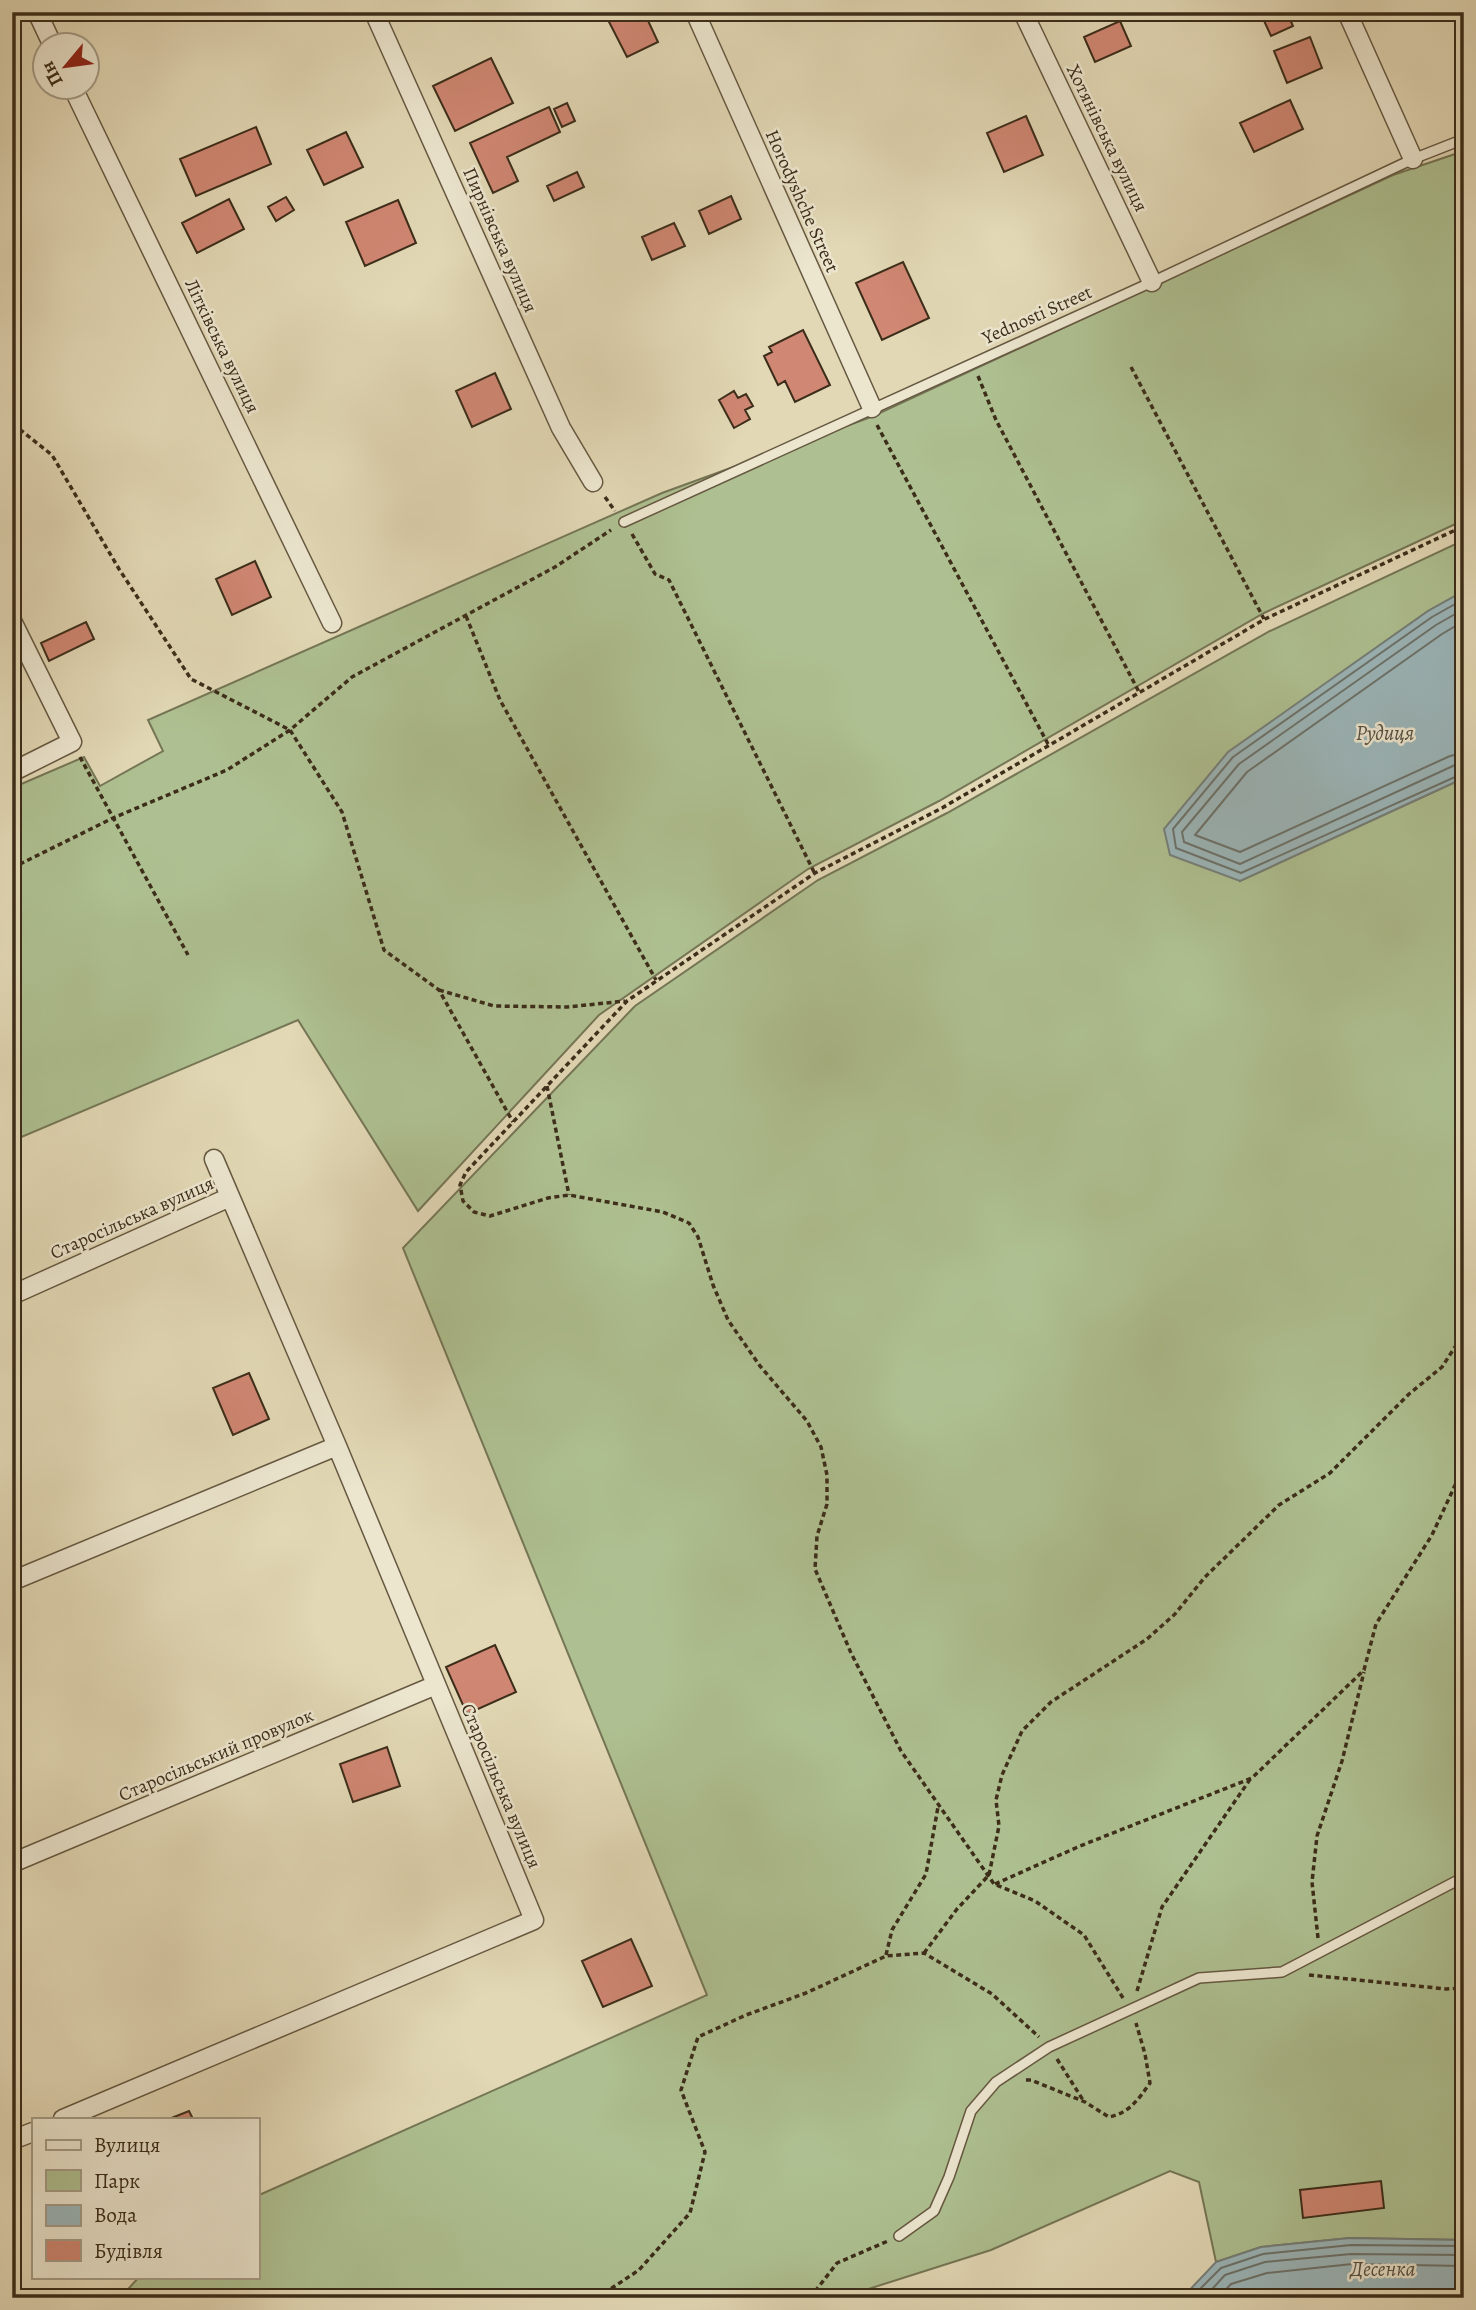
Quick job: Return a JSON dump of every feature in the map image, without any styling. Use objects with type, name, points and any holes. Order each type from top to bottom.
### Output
[{"type":"street","points":[[37,12],[46,32]]},
{"type":"street","name":"Пирнівська вулиця","points":[[374,12],[561,428],[593,482]]},
{"type":"street","name":"Horodyshche Street","points":[[695,12],[870,409]]},
{"type":"street","name":"Хотянівська вулиця","points":[[1023,12],[1152,282]]},
{"type":"street","points":[[1347,12],[1413,159]]},
{"type":"street","name":"Літківська вулиця","points":[[80,102],[332,623]]},
{"type":"street","points":[[12,621],[72,742],[12,772]]},
{"type":"street","name":"Старосільська вулиця","points":[[64,2118],[534,1920],[337,1446],[214,1159]]},
{"type":"street","name":"Старосільська вулиця","points":[[12,1295],[230,1197]]},
{"type":"street","points":[[12,1581],[337,1446]]},
{"type":"street","name":"Старосільський провулок","points":[[12,1863],[436,1685]]},
{"type":"street","points":[[12,2140],[32,2132]]},
{"type":"lane","name":"Yednosti Street","points":[[624,522],[1152,282],[1413,159],[1464,139]]},
{"type":"lane","points":[[899,2236],[934,2211],[971,2111],[996,2082],[1049,2047],[1199,1978],[1282,1972],[1464,1877]]},
{"type":"path","points":[[973,363],[996,419],[1139,692]]},
{"type":"path","points":[[1131,367],[1265,619]]},
{"type":"path","points":[[870,409],[1048,744]]},
{"type":"path","points":[[12,426],[52,455],[119,569],[191,679],[290,730],[342,812],[384,950],[439,990],[494,1006],[567,1007],[627,1001]]},
{"type":"path","points":[[593,482],[624,522],[655,574],[669,580],[815,873]]},
{"type":"path","points":[[12,868],[113,818],[227,770],[290,730],[352,677],[555,567],[624,522]]},
{"type":"path","points":[[996,2082],[1031,2080],[1085,2102],[1108,2117],[1123,2114],[1150,2083],[1145,2054],[1131,2009],[1084,1935],[1035,1901],[995,1884],[939,1807],[888,1727],[851,1653],[815,1569],[817,1536],[827,1504],[827,1475],[821,1447],[807,1421],[760,1366],[728,1320],[713,1285],[698,1237],[688,1223],[663,1212],[569,1195],[548,1198],[490,1216],[474,1212],[463,1201],[460,1185],[467,1172],[627,1001],[815,873],[942,808],[1265,619],[1464,526]]},
{"type":"path","points":[[466,617],[500,700],[657,981]]},
{"type":"path","points":[[72,742],[188,955]]},
{"type":"path","points":[[439,990],[513,1122]]},
{"type":"path","points":[[547,1086],[569,1195]]},
{"type":"path","points":[[924,1953],[957,1909],[989,1875],[999,1826],[996,1800],[1002,1775],[1022,1731],[1051,1702],[1147,1639],[1175,1614],[1205,1577],[1279,1505],[1330,1473],[1409,1394],[1442,1367],[1464,1334]]},
{"type":"path","points":[[1320,1952],[1312,1882],[1317,1836],[1342,1761],[1376,1624],[1432,1535],[1464,1466]]},
{"type":"path","points":[[1131,2009],[1162,1907],[1252,1778],[1364,1670]]},
{"type":"path","points":[[995,1884],[1080,1846],[1252,1778]]},
{"type":"path","points":[[886,1956],[892,1930],[926,1874],[939,1807]]},
{"type":"path","points":[[597,2298],[639,2270],[690,2213],[705,2152],[681,2090],[698,2038],[886,1956],[924,1953],[992,1994],[1049,2047],[1085,2102]]},
{"type":"path","points":[[1282,1972],[1446,1989],[1464,1988]]},
{"type":"path","points":[[810,2298],[837,2263],[899,2236]]},
{"type":"green space","points":[[1464,151],[1464,520],[1264,613],[939,801],[808,869],[599,1015],[418,1211],[298,1020],[12,1141],[12,788],[84,757],[100,786],[163,751],[148,720],[662,493],[871,417],[1393,175]]},
{"type":"green space","points":[[1464,540],[1464,591],[1428,611],[1229,752],[1240,881],[1464,778],[1464,2240],[1350,2238],[1261,2247],[1216,2262],[1199,2182],[1170,2171],[991,2250],[862,2291],[856,2298],[120,2298],[138,2278],[259,2278],[259,2195],[707,1995],[403,1248],[635,1006],[818,880],[947,813],[1270,631]]},
{"type":"water","name":"Рудиця","points":[[1464,591],[1464,778],[1240,881],[1170,855],[1164,829],[1228,752],[1428,611]]},
{"type":"water","name":"Десенка","points":[[1350,2238],[1464,2240],[1464,2298],[1182,2298],[1216,2262],[1261,2247]]},
{"type":"building","points":[[644,12],[658,42],[627,57],[605,14]]},
{"type":"building","points":[[1260,12],[1294,12],[1288,15],[1293,26],[1271,36]]},
{"type":"building","points":[[1120,21],[1131,46],[1095,62],[1084,37]]},
{"type":"building","points":[[1310,37],[1322,68],[1287,83],[1274,51]]},
{"type":"building","points":[[491,58],[513,103],[455,131],[433,86]]},
{"type":"building","points":[[1290,100],[1303,129],[1254,152],[1240,123]]},
{"type":"building","points":[[567,103],[575,121],[562,127],[554,109]]},
{"type":"building","points":[[549,107],[560,132],[507,157],[518,181],[493,193],[470,143]]},
{"type":"building","points":[[1026,116],[1043,155],[1004,172],[987,133]]},
{"type":"building","points":[[256,127],[271,164],[196,196],[180,159]]},
{"type":"building","points":[[346,132],[363,167],[324,185],[307,150]]},
{"type":"building","points":[[577,172],[584,187],[554,201],[547,186]]},
{"type":"building","points":[[731,196],[741,219],[709,234],[699,211]]},
{"type":"building","points":[[286,197],[294,210],[276,221],[268,207]]},
{"type":"building","points":[[229,199],[244,229],[197,253],[182,223]]},
{"type":"building","points":[[398,200],[416,243],[365,266],[346,222]]},
{"type":"building","points":[[674,223],[685,246],[652,260],[642,237]]},
{"type":"building","points":[[903,262],[929,318],[882,340],[856,283]]},
{"type":"building","points":[[803,330],[830,385],[795,402],[785,381],[778,385],[764,356],[772,352],[769,347]]},
{"type":"building","points":[[495,373],[511,409],[472,427],[456,391]]},
{"type":"building","points":[[734,391],[738,398],[746,394],[753,406],[745,410],[750,419],[734,428],[719,400]]},
{"type":"building","points":[[255,561],[271,597],[232,615],[216,579]]},
{"type":"building","points":[[86,622],[94,639],[49,661],[41,643]]},
{"type":"building","points":[[249,1373],[269,1419],[233,1435],[213,1388]]},
{"type":"building","points":[[495,1645],[516,1692],[467,1714],[446,1667]]},
{"type":"building","points":[[387,1747],[400,1786],[353,1802],[340,1764]]},
{"type":"building","points":[[631,1939],[652,1986],[603,2007],[582,1961]]},
{"type":"building","points":[[189,2111],[192,2118],[172,2118]]},
{"type":"building","points":[[1381,2181],[1384,2208],[1303,2218],[1300,2190]]}]
